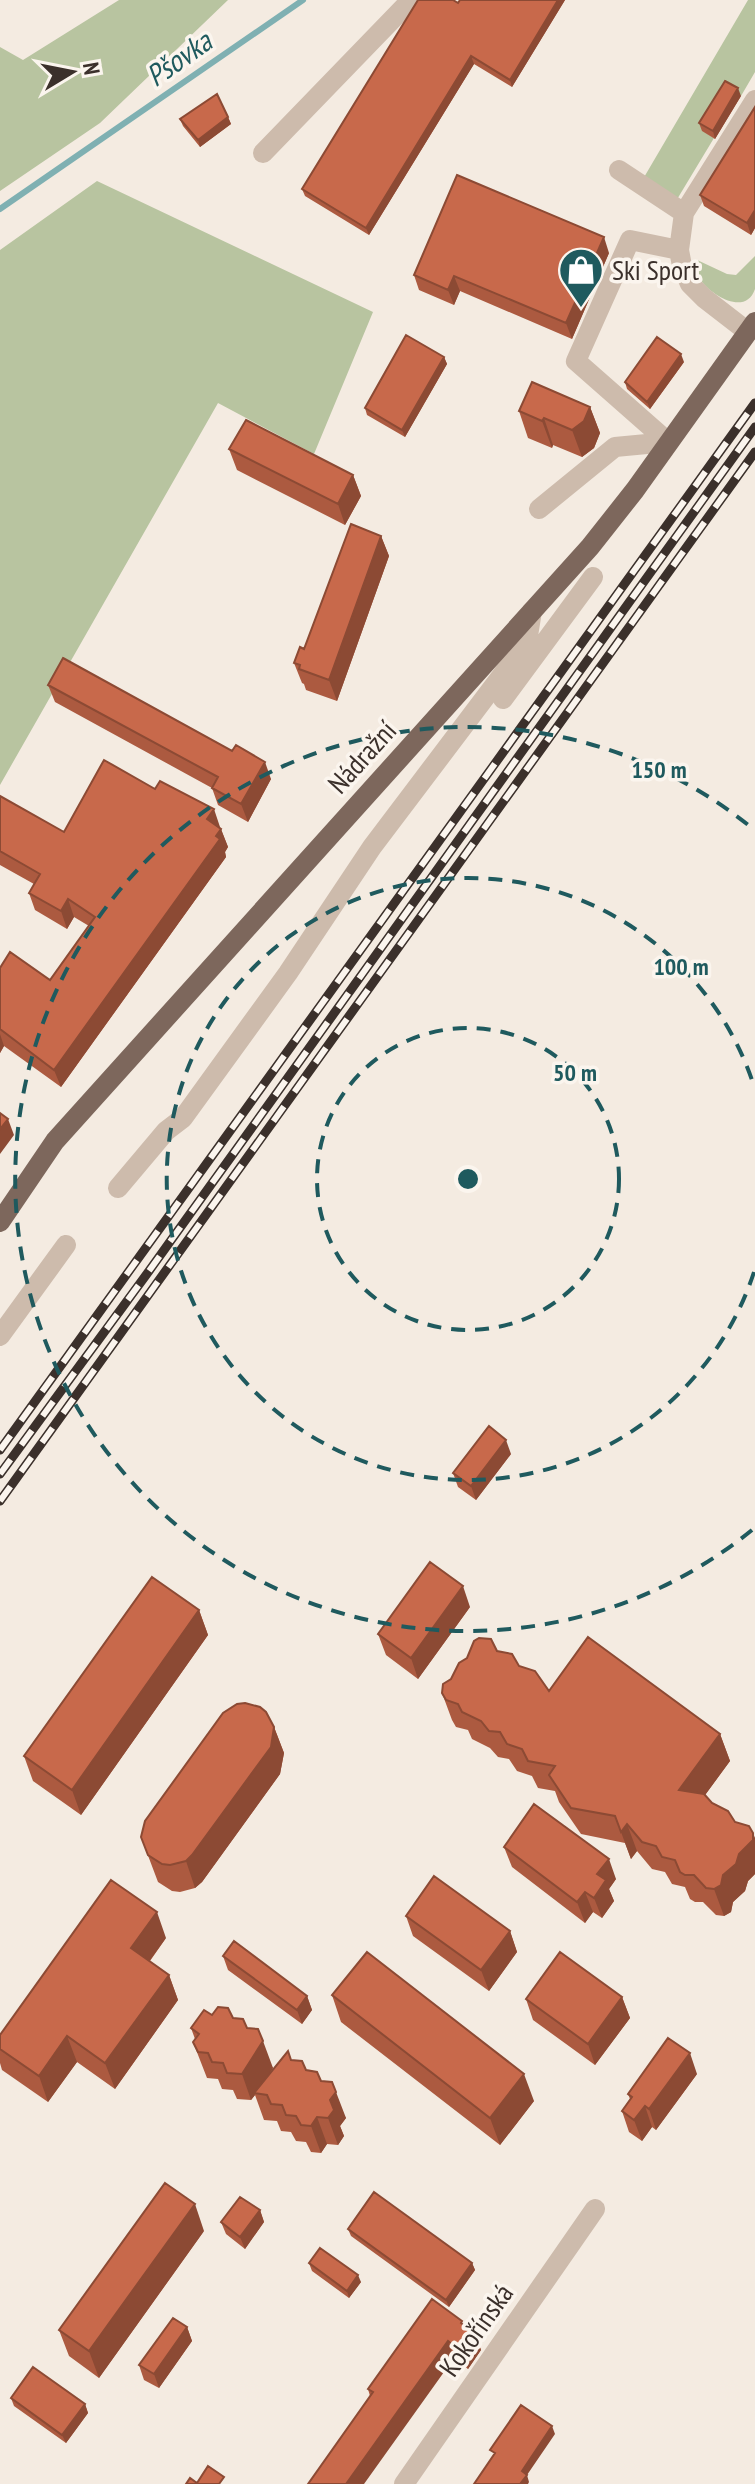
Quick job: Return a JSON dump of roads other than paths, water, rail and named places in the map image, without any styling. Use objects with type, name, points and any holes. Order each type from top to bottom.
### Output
[{"type":"main road","name":"Nádražní","points":[[0,1222],[55,1141],[590,547],[635,490],[751,327]]},
{"type":"street","points":[[263,153],[411,0]]},
{"type":"street","points":[[751,327],[704,298],[690,284],[679,250],[684,213],[754,106]]},
{"type":"street","points":[[619,170],[684,213]]},
{"type":"street","points":[[668,442],[576,361],[630,240],[679,250]]},
{"type":"street","points":[[539,509],[615,447],[668,442]]},
{"type":"street","points":[[503,699],[593,577]]},
{"type":"street","points":[[532,611],[554,630]]},
{"type":"street","points":[[118,1188],[166,1131],[183,1118],[288,973],[372,847],[527,642],[532,611]]},
{"type":"street","points":[[0,1336],[66,1245]]},
{"type":"street","name":"Kokořínská","points":[[404,2484],[595,2209]]},
{"type":"waterway","name":"Pšovka","points":[[0,209],[303,0]]},
{"type":"railway","points":[[0,1450],[755,403]]},
{"type":"railway","points":[[0,1474],[755,427]]},
{"type":"railway","points":[[0,1501],[755,452]]},
{"type":"place","name":"Ski Sport","points":[[581,309]]}]
